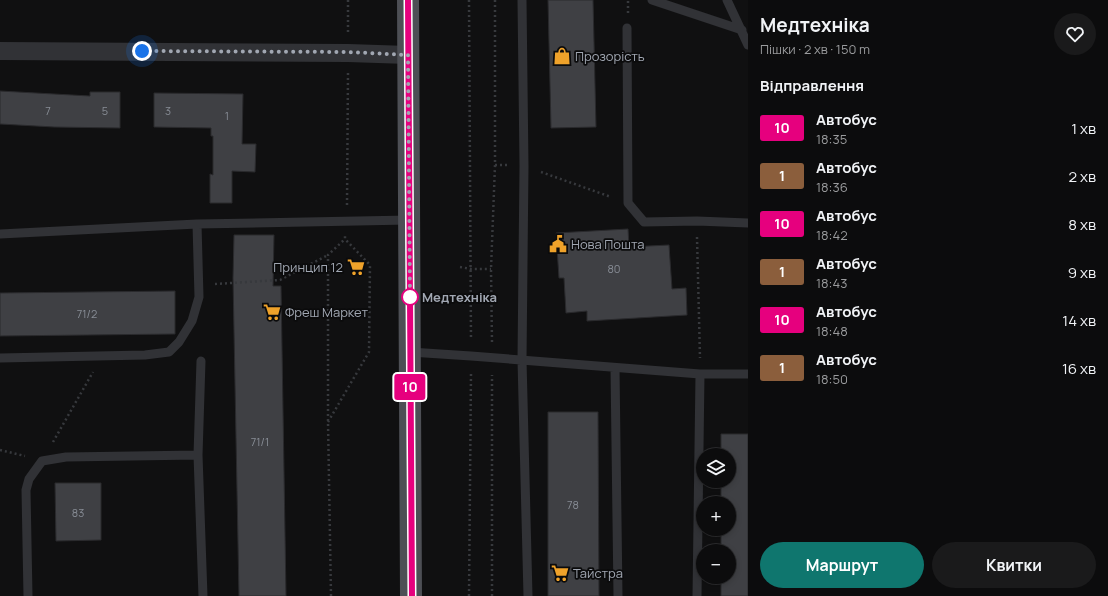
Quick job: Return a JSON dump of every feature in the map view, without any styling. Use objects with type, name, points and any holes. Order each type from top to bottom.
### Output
[{"type":"main road","points":[[408,0],[412,596]]},
{"type":"street","points":[[0,51],[348,52],[408,55]]},
{"type":"lane","points":[[522,0],[524,166],[522,360],[528,596]]},
{"type":"lane","points":[[652,0],[742,30]]},
{"type":"lane","points":[[728,0],[748,45]]},
{"type":"lane","points":[[628,28],[628,203],[644,222],[697,221],[748,223]]},
{"type":"lane","points":[[0,234],[197,224],[409,220]]},
{"type":"lane","points":[[0,358],[145,355],[168,352],[179,342],[192,322],[199,296],[197,224]]},
{"type":"lane","points":[[410,352],[700,374],[748,374]]},
{"type":"lane","points":[[201,361],[198,455],[203,596]]},
{"type":"lane","points":[[615,368],[618,596]]},
{"type":"lane","points":[[697,596],[700,374]]},
{"type":"lane","points":[[28,596],[26,490],[29,479],[42,461],[66,457],[198,455]]},
{"type":"path","points":[[199,284],[280,280],[328,255],[345,240],[347,221],[348,0]]},
{"type":"path","points":[[469,0],[471,269],[469,596]]},
{"type":"path","points":[[492,596],[491,269],[495,165],[495,0]]},
{"type":"path","points":[[495,165],[524,166],[628,203]]},
{"type":"path","points":[[697,221],[700,374]]},
{"type":"path","points":[[328,422],[370,352],[370,265],[345,240]]},
{"type":"path","points":[[328,255],[328,422],[331,596]]},
{"type":"path","points":[[460,267],[471,269],[491,269]]},
{"type":"path","points":[[0,450],[42,461],[102,356]]},
{"type":"building","points":[[548,0],[593,0],[596,127],[551,128]]},
{"type":"building","points":[[0,91],[90,96],[90,92],[120,92],[120,128],[0,124]]},
{"type":"building","points":[[154,93],[243,94],[242,144],[256,144],[255,172],[232,171],[232,203],[210,203],[210,174],[213,175],[213,136],[211,136],[211,128],[154,127]]},
{"type":"building","points":[[628,229],[629,247],[669,245],[672,289],[686,288],[687,315],[587,321],[587,311],[566,313],[564,278],[559,278],[556,233]]},
{"type":"building","points":[[234,235],[274,235],[273,286],[281,286],[286,596],[239,596],[233,278]]},
{"type":"building","points":[[175,291],[175,334],[0,336],[0,293]]},
{"type":"building","points":[[548,412],[598,412],[599,596],[548,596]]},
{"type":"building","points":[[721,434],[748,434],[748,596],[721,596],[721,584],[736,584],[736,544],[721,544],[721,536],[736,536],[736,496],[721,496],[721,488],[736,488],[736,448],[721,448]]},
{"type":"building","points":[[55,483],[101,483],[101,540],[56,541]]},
{"type":"bus line","name":"10","points":[[408,0],[412,596]]},
{"type":"place","name":"Прозорість","points":[[562,56]]},
{"type":"place","name":"Нова Пошта","points":[[558,244]]},
{"type":"place","name":"Принцип 12","points":[[356,267]]},
{"type":"place","name":"Медтехніка","points":[[410,297]]},
{"type":"place","name":"Фреш Маркет","points":[[272,312]]},
{"type":"place","name":"Тайстра","points":[[560,573]]},
{"type":"route","points":[[142,51],[348,52],[408,55],[410,297]]}]
